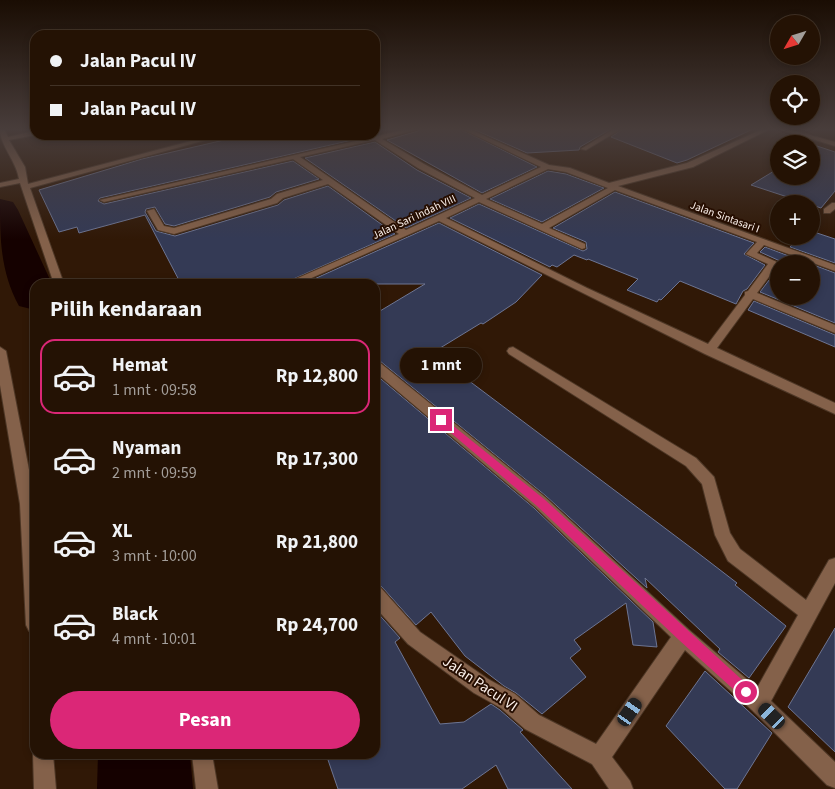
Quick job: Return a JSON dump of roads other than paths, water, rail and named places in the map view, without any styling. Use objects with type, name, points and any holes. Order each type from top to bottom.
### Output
[{"type":"street","points":[[20,166],[57,279]]},
{"type":"street","points":[[0,185],[14,182],[25,183],[95,166]]},
{"type":"street","points":[[104,200],[251,166]]},
{"type":"street","points":[[307,166],[405,234]]},
{"type":"street","points":[[421,166],[481,199],[582,246]]},
{"type":"street","points":[[542,228],[612,186],[687,166]]},
{"type":"street","name":"Jalan Sintasari I","points":[[547,167],[567,170],[835,268]]},
{"type":"street","name":"Jalan Sari Indah VIII","points":[[301,279],[405,234],[547,167]]},
{"type":"street","points":[[151,211],[161,228],[174,231],[274,201],[280,196],[328,181]]},
{"type":"street","points":[[827,211],[835,205]]},
{"type":"street","points":[[438,218],[709,351],[835,409]]},
{"type":"street","points":[[709,351],[742,309],[740,307],[749,294],[774,263],[751,254],[762,242]]},
{"type":"street","points":[[749,294],[835,329]]},
{"type":"street","points":[[0,351],[5,408],[28,504],[30,527]]},
{"type":"street","points":[[513,351],[691,462],[709,482],[723,535],[734,555],[809,613]]},
{"type":"street","points":[[380,369],[540,502],[683,636],[759,704],[835,777]]},
{"type":"street","points":[[759,704],[835,566]]},
{"type":"street","name":"Jalan Pacul VI","points":[[380,600],[414,638],[422,644],[481,686],[508,701],[532,722],[599,757]]},
{"type":"street","points":[[622,789],[599,757],[683,636]]},
{"type":"street","points":[[43,759],[45,789]]},
{"type":"street","points":[[203,759],[207,789]]},
{"type":"waterway","points":[[0,210],[30,284]]},
{"type":"waterway","points":[[144,759],[145,789]]}]
